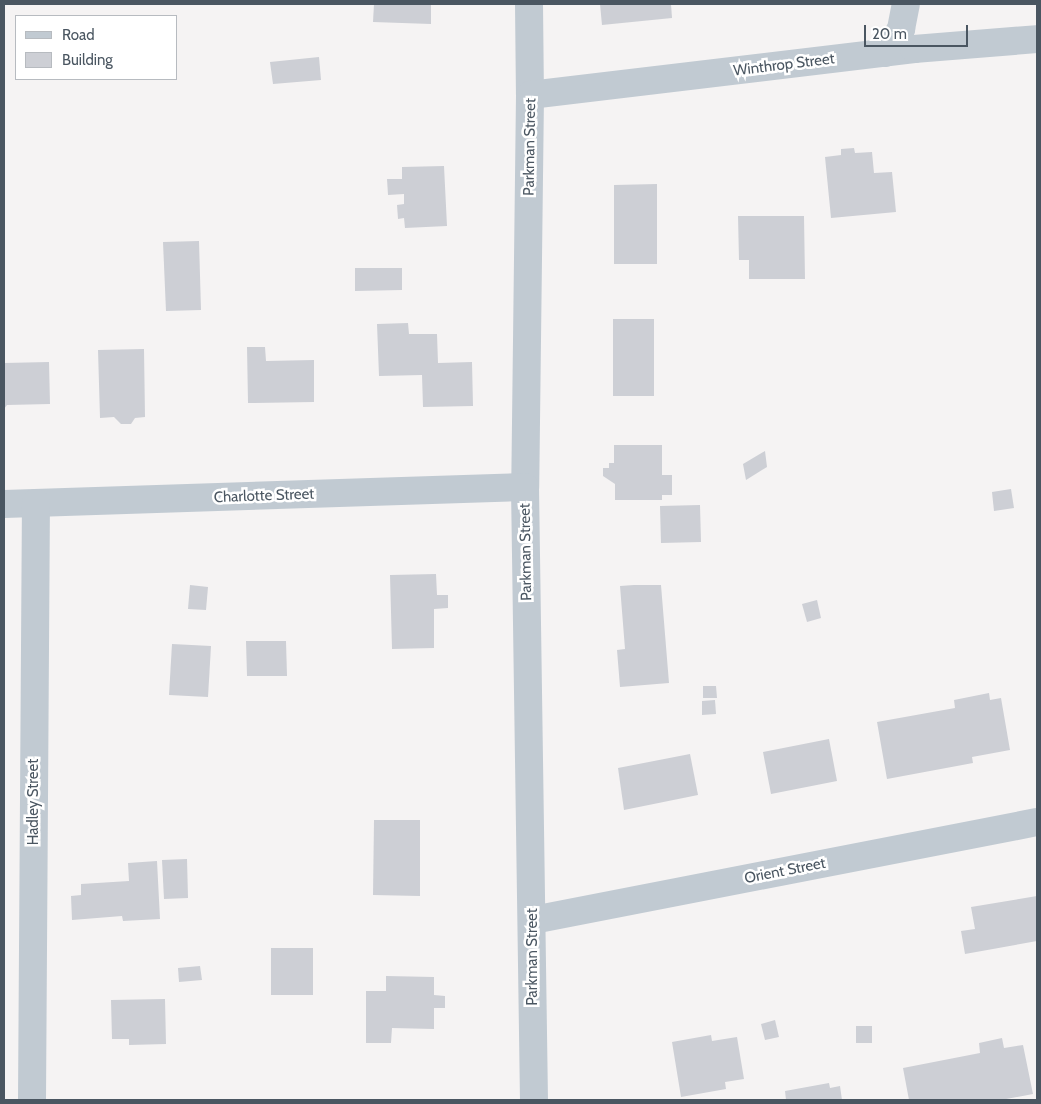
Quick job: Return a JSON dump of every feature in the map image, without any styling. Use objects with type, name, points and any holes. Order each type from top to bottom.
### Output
[{"type":"street","name":"Parkman Street","points":[[529,4],[530,95],[525,487],[533,920],[534,1100]]},
{"type":"street","points":[[885,53],[901,29],[906,4]]},
{"type":"street","name":"Winthrop Street","points":[[530,95],[885,53],[1037,39]]},
{"type":"street","name":"Charlotte Street","points":[[4,504],[525,487]]},
{"type":"street","name":"Hadley Street","points":[[32,1100],[36,503]]},
{"type":"street","name":"Orient Street","points":[[533,920],[1037,822]]},
{"type":"building","points":[[374,4],[431,4],[431,24],[373,22]]},
{"type":"building","points":[[600,4],[671,4],[672,18],[602,25]]},
{"type":"building","points":[[319,57],[321,80],[273,84],[270,62]]},
{"type":"building","points":[[854,148],[855,153],[872,152],[874,173],[892,172],[896,212],[831,218],[825,157],[841,155],[841,149]]},
{"type":"building","points":[[444,166],[447,226],[405,228],[404,218],[398,219],[397,205],[404,204],[404,194],[388,195],[387,179],[402,179],[402,167]]},
{"type":"building","points":[[657,184],[657,264],[614,264],[614,185]]},
{"type":"building","points":[[738,216],[804,216],[805,279],[749,279],[749,260],[739,260]]},
{"type":"building","points":[[199,241],[201,310],[166,311],[163,242]]},
{"type":"building","points":[[355,268],[402,268],[402,290],[355,291]]},
{"type":"building","points":[[613,319],[654,319],[654,396],[613,396]]},
{"type":"building","points":[[408,323],[409,334],[437,334],[438,363],[472,362],[473,406],[423,407],[422,375],[379,376],[377,324]]},
{"type":"building","points":[[247,347],[265,347],[266,361],[314,360],[314,402],[248,403]]},
{"type":"building","points":[[144,349],[145,417],[135,418],[131,424],[121,424],[114,417],[100,418],[98,350]]},
{"type":"building","points":[[49,362],[50,404],[7,405],[4,409],[4,363]]},
{"type":"building","points":[[614,445],[662,445],[662,475],[672,475],[672,495],[662,495],[662,500],[615,500],[615,484],[603,476],[603,468],[609,468],[609,463],[614,463]]},
{"type":"building","points":[[765,451],[767,467],[746,480],[743,464]]},
{"type":"building","points":[[1011,489],[1014,508],[994,511],[992,492]]},
{"type":"building","points":[[700,505],[701,542],[661,543],[660,506]]},
{"type":"building","points":[[436,574],[437,595],[448,595],[448,608],[434,609],[434,648],[392,649],[390,575]]},
{"type":"building","points":[[190,585],[208,587],[206,610],[188,609]]},
{"type":"building","points":[[661,585],[669,683],[620,687],[617,650],[625,649],[620,586]]},
{"type":"building","points":[[817,600],[821,618],[807,622],[802,604]]},
{"type":"building","points":[[246,641],[286,641],[287,676],[247,676]]},
{"type":"building","points":[[172,644],[211,646],[208,697],[169,695]]},
{"type":"building","points":[[703,686],[716,686],[717,698],[703,698]]},
{"type":"building","points":[[989,693],[990,700],[1001,698],[1010,750],[972,757],[973,763],[887,779],[877,722],[955,708],[954,700]]},
{"type":"building","points":[[715,700],[716,714],[702,715],[702,701]]},
{"type":"building","points":[[829,739],[837,781],[771,794],[763,752]]},
{"type":"building","points":[[690,754],[698,795],[624,810],[618,768]]},
{"type":"building","points":[[374,820],[420,820],[420,896],[373,895]]},
{"type":"building","points":[[187,859],[188,898],[164,899],[162,860]]},
{"type":"building","points":[[157,861],[160,919],[123,921],[122,916],[72,920],[71,896],[81,895],[81,884],[129,881],[128,863]]},
{"type":"building","points":[[1037,896],[1037,941],[965,954],[961,931],[975,929],[971,907]]},
{"type":"building","points":[[271,948],[313,948],[313,995],[271,995]]},
{"type":"building","points":[[200,966],[202,980],[179,982],[178,968]]},
{"type":"building","points":[[386,976],[434,977],[434,995],[445,996],[445,1008],[434,1008],[434,1029],[392,1028],[391,1043],[366,1043],[366,991],[386,991]]},
{"type":"building","points":[[165,999],[166,1044],[129,1045],[129,1039],[112,1039],[111,1000]]},
{"type":"building","points":[[775,1020],[779,1037],[765,1040],[761,1024]]},
{"type":"building","points":[[856,1026],[872,1026],[872,1043],[856,1043]]},
{"type":"building","points":[[711,1035],[712,1041],[737,1037],[744,1079],[725,1082],[726,1089],[681,1097],[672,1042]]},
{"type":"building","points":[[1002,1038],[1004,1048],[1023,1045],[1033,1094],[1001,1100],[909,1100],[903,1068],[980,1053],[979,1043]]},
{"type":"building","points":[[829,1083],[830,1088],[840,1086],[842,1100],[786,1100],[785,1091]]}]
